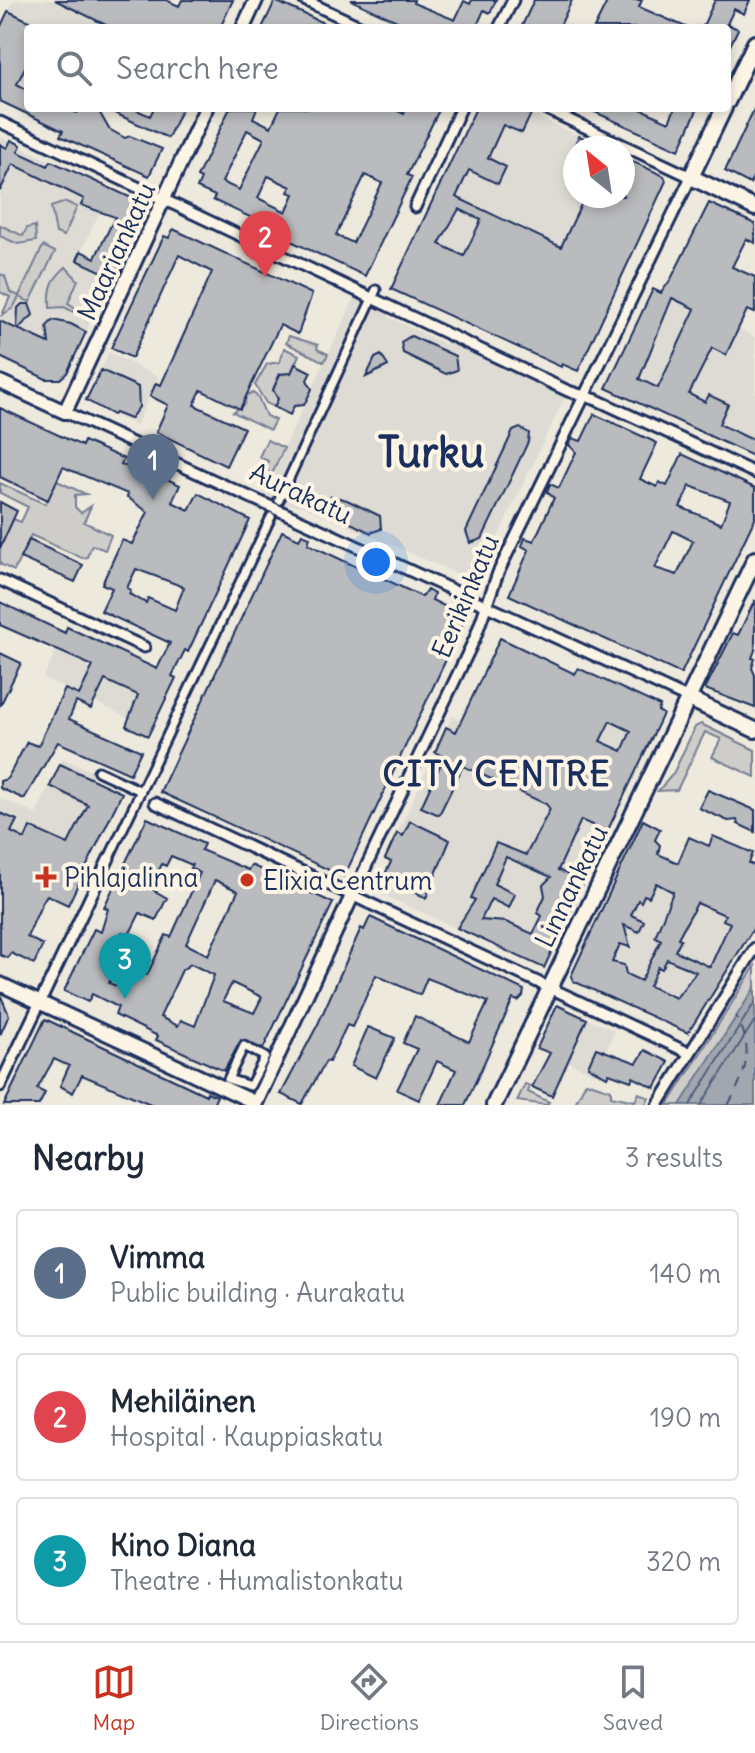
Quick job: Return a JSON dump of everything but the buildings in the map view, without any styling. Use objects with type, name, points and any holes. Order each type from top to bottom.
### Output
[{"type":"main road","points":[[731,94],[755,43]]},
{"type":"main road","name":"Eerikinkatu","points":[[691,177],[722,112]]},
{"type":"main road","points":[[691,177],[755,208]]},
{"type":"main road","name":"Linnankatu","points":[[494,1105],[755,559]]},
{"type":"main road","name":"Aurakatu","points":[[687,698],[755,730]]},
{"type":"street","points":[[245,24],[256,0]]},
{"type":"street","points":[[304,0],[355,24]]},
{"type":"street","points":[[501,24],[513,0]]},
{"type":"street","name":"Maariankatu","points":[[65,412],[204,112]]},
{"type":"street","points":[[415,207],[459,112]]},
{"type":"street","points":[[553,112],[691,177]]},
{"type":"street","points":[[0,122],[256,246],[374,295],[582,395],[755,473]]},
{"type":"street","name":"Eerikinkatu","points":[[255,1104],[475,638],[486,605],[582,395],[691,177]]},
{"type":"street","points":[[279,500],[374,295]]},
{"type":"street","name":"Aurakatu","points":[[0,382],[687,698]]},
{"type":"street","points":[[0,1086],[271,517]]},
{"type":"street","points":[[0,580],[144,647]]},
{"type":"street","points":[[98,771],[155,803],[689,1053]]},
{"type":"street","points":[[658,1105],[755,948]]},
{"type":"street","points":[[0,984],[255,1104]]},
{"type":"street","points":[[244,1046],[261,1054],[265,1057],[250,1086],[228,1079],[244,1046]]},
{"type":"shaded area","points":[[14,0],[51,0],[102,24],[24,24],[24,112],[72,112],[63,131],[0,101],[0,28]]},
{"type":"shaded area","points":[[474,112],[528,112],[579,136],[563,136],[563,208],[635,208],[635,162],[667,177],[577,369],[391,289]]},
{"type":"shaded area","points":[[0,137],[111,189],[77,260],[112,277],[68,371],[55,380],[0,358],[0,318],[10,297],[0,292]]},
{"type":"shaded area","points":[[66,202],[77,207],[64,236],[56,233],[51,207]]},
{"type":"shaded area","points":[[0,225],[23,236],[27,228],[35,226],[36,241],[18,244],[0,236]]},
{"type":"shaded area","points":[[43,246],[55,252],[30,302],[19,297],[13,308],[2,315],[10,297],[0,292],[0,274],[5,276],[10,292],[19,296]]},
{"type":"shaded area","points":[[689,246],[755,277],[755,294],[739,329],[755,337],[755,457],[607,386],[653,289],[661,293],[669,277],[673,279]]},
{"type":"shaded area","points":[[66,267],[78,280],[68,303],[76,308],[74,312],[64,307],[50,308],[52,285]]},
{"type":"shaded area","points":[[355,297],[389,313],[388,317],[445,344],[448,340],[565,397],[476,582],[303,506],[286,504],[263,493]]},
{"type":"shaded area","points":[[289,336],[318,345],[317,349],[328,354],[324,362],[286,343]]},
{"type":"shaded area","points":[[284,348],[299,355],[291,373],[280,374],[273,389],[278,399],[274,407],[266,403],[255,385],[267,364],[280,362]]},
{"type":"shaded area","points":[[109,352],[159,377],[136,426],[86,400]]},
{"type":"shaded area","points":[[253,393],[266,416],[275,420],[270,430],[233,412],[245,403],[246,395]]},
{"type":"shaded area","points":[[267,440],[284,448],[272,474],[264,470],[268,461],[259,457]]},
{"type":"shaded area","points":[[57,481],[86,494],[75,495],[75,507],[81,513],[91,506],[84,522],[111,535],[105,550],[92,545],[87,557],[82,558],[31,535],[14,571],[0,564],[0,548],[13,519],[21,522],[28,507],[0,493],[0,483],[45,504]]},
{"type":"shaded area","points":[[67,627],[176,678],[152,729],[43,678]]},
{"type":"shaded area","points":[[500,638],[575,673],[660,706],[658,711],[663,714],[544,968],[377,892],[391,862],[385,859],[452,716],[462,720]]},
{"type":"shaded area","points":[[701,724],[755,750],[755,777],[712,757],[721,739],[705,732],[677,790],[658,791],[673,774],[695,727]]},
{"type":"shaded area","points":[[63,758],[93,772],[90,778],[122,793],[68,905],[46,895],[42,904],[0,883],[0,798],[36,814]]},
{"type":"shaded area","points":[[628,854],[755,919],[755,926],[727,975],[724,973],[688,1033],[573,981],[571,976]]},
{"type":"shaded area","points":[[755,966],[755,1105],[668,1105]]},
{"type":"shaded area","points":[[557,1005],[615,1031],[595,1074],[537,1048]]},
{"type":"shaded area","points":[[586,1082],[611,1090],[611,1096],[635,1101],[639,1093],[649,1098],[645,1105],[574,1105]]},
{"type":"shaded area","points":[[525,1084],[530,1086],[528,1092],[549,1102],[547,1105],[517,1101]]},
{"type":"water","points":[[755,987],[755,1105],[680,1105]]},
{"type":"ferry route","points":[[728,1105],[740,1083],[747,1050],[736,1016]]},
{"type":"place","name":"Mehiläinen","points":[[265,277]]},
{"type":"place","name":"Vimma","points":[[153,500]]},
{"type":"place","name":"Pihlajalinna","points":[[46,877]]},
{"type":"place","name":"Elixia Centrum","points":[[247,880]]},
{"type":"place","name":"Kino Diana","points":[[125,999]]},
{"type":"district","name":"Turku","points":[[431,452]]},
{"type":"district","name":"CITY CENTRE","points":[[497,773]]}]
